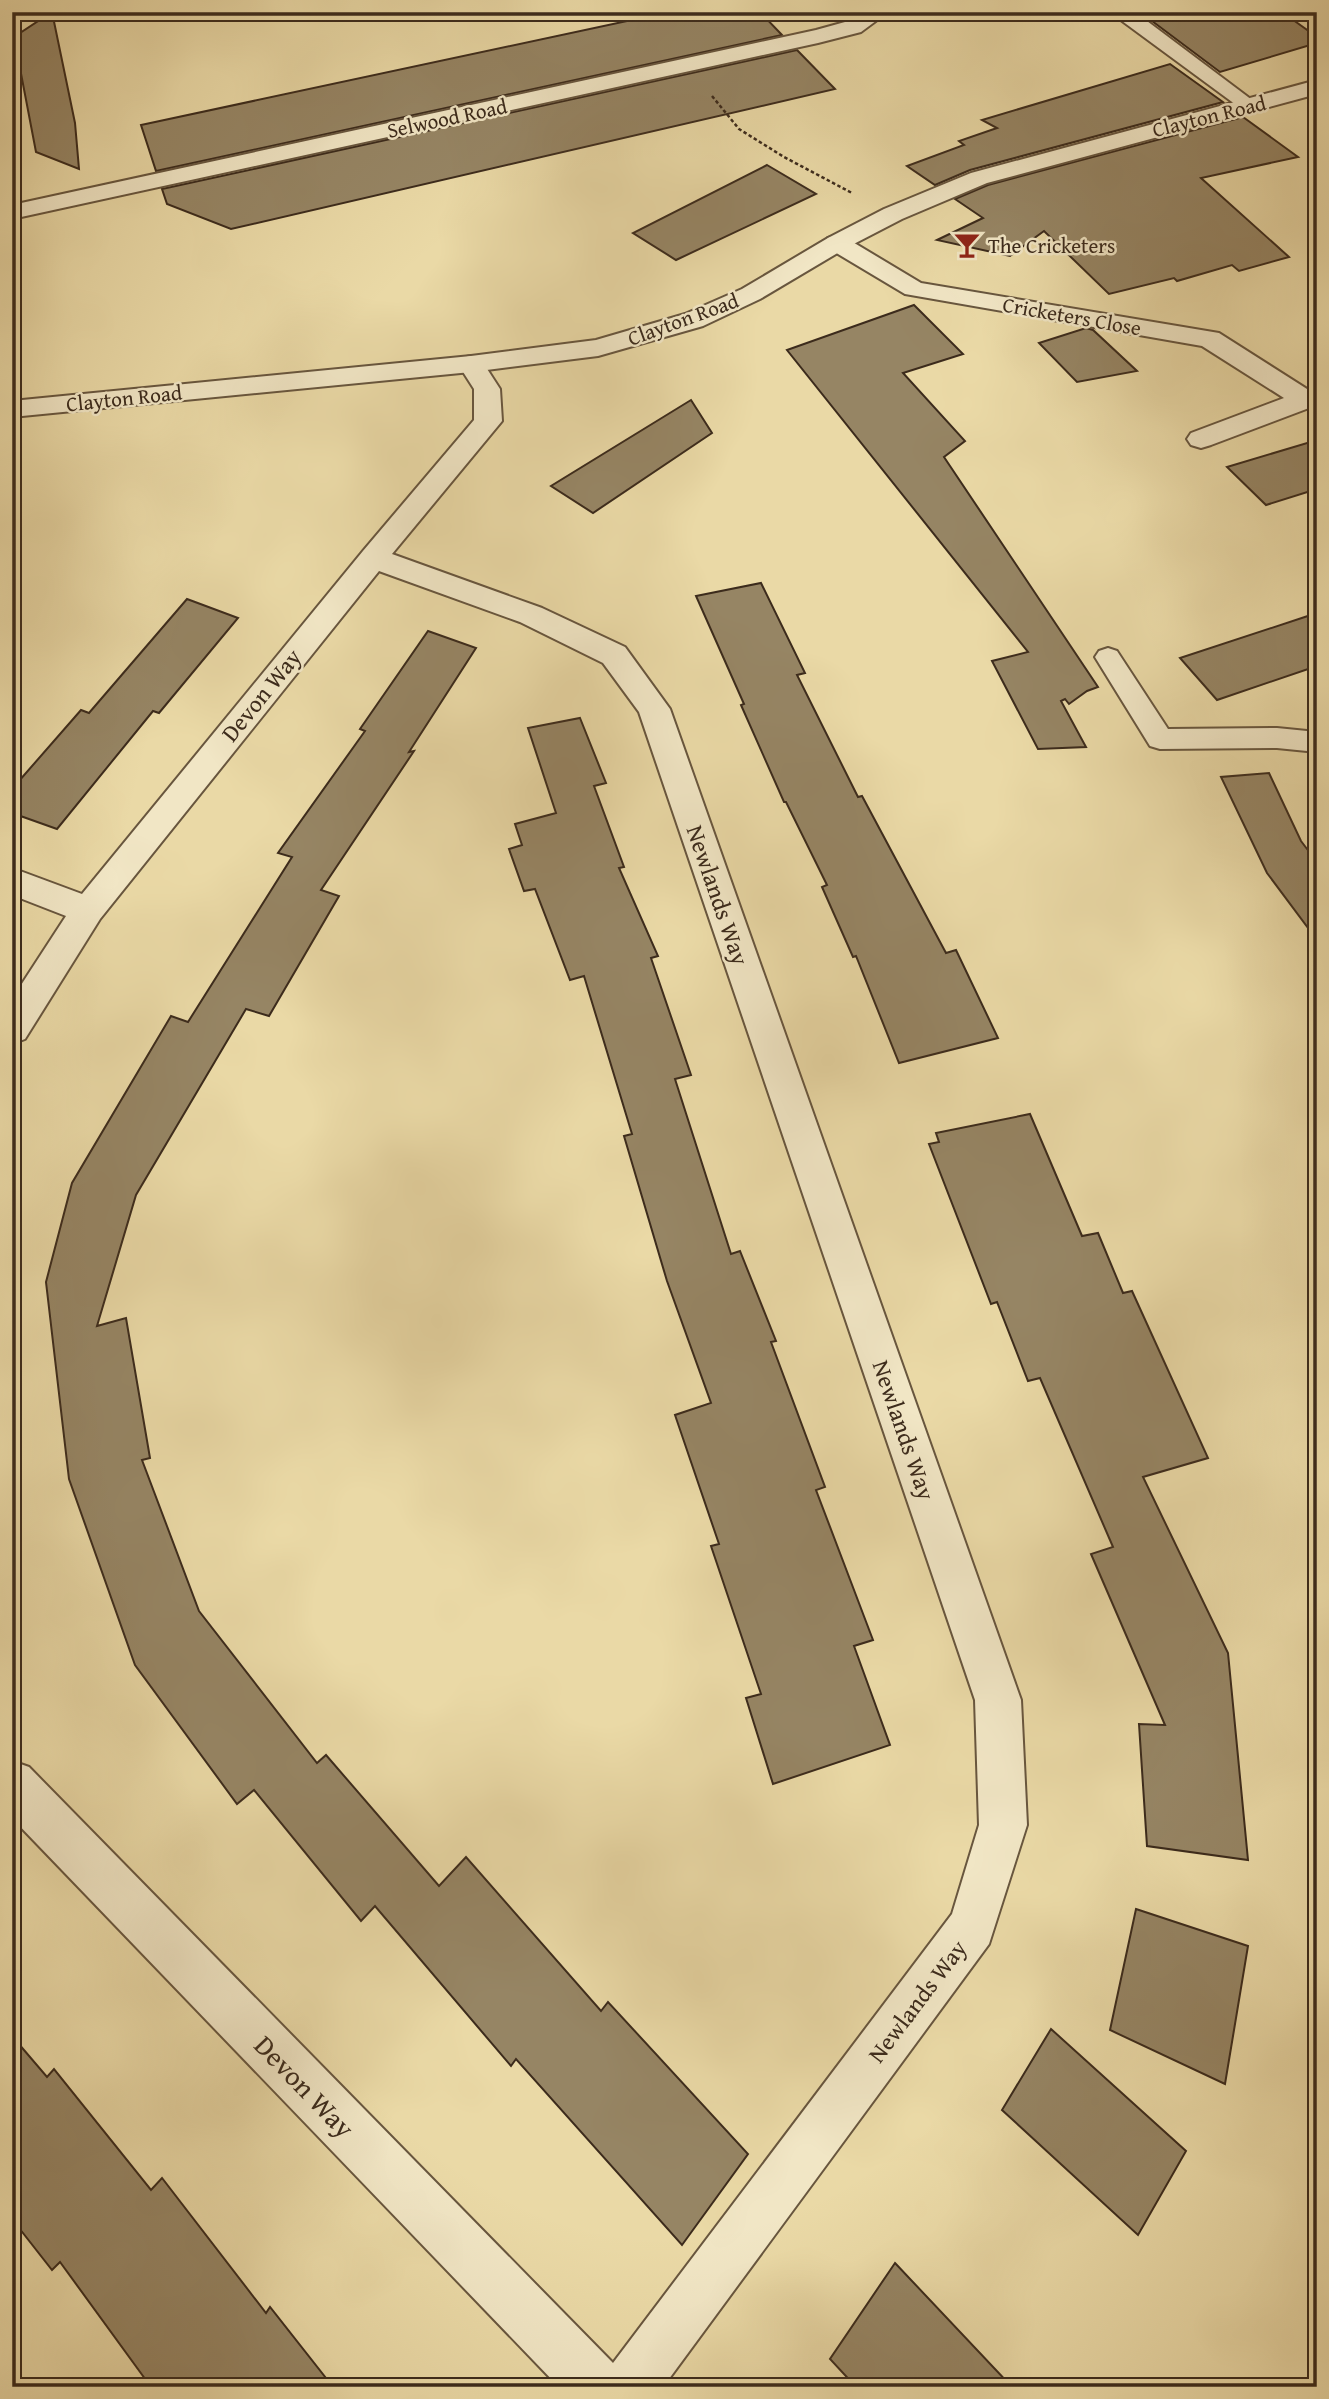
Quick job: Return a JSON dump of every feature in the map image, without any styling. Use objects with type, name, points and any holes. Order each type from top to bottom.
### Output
[{"type":"street","name":"Selwood Road","points":[[12,212],[853,27],[877,12]]},
{"type":"street","name":"Clayton Road","points":[[12,409],[471,364],[598,348],[694,320],[751,294],[837,243],[893,215],[979,178],[1317,87]]},
{"type":"street","name":"Cricketers Close","points":[[837,243],[914,289],[1210,339],[1310,397]]},
{"type":"street","name":"Devon Way","points":[[12,1030],[88,909],[488,421],[487,390],[471,364]]},
{"type":"street","name":"Cricketers Close","points":[[1201,439],[1310,397]]},
{"type":"street","name":"Newlands Way","points":[[373,558],[531,615],[614,655],[654,709],[998,1700],[1003,1825],[972,1927],[629,2387]]},
{"type":"street","points":[[12,881],[88,909]]},
{"type":"street","name":"Devon Way","points":[[12,1784],[598,2387]]},
{"type":"lane","points":[[1126,12],[1125,14],[1250,106]]},
{"type":"lane","points":[[1108,657],[1160,739],[1277,738],[1317,742]]},
{"type":"path","points":[[687,65],[739,129],[784,157],[893,215]]},
{"type":"building","points":[[52,12],[75,123],[79,169],[36,152],[14,37]]},
{"type":"building","points":[[669,12],[760,12],[782,35],[156,171],[141,125]]},
{"type":"building","points":[[1140,12],[1282,12],[1317,37],[1317,43],[1220,72]]},
{"type":"building","points":[[797,50],[835,89],[231,229],[167,204],[162,189]]},
{"type":"building","points":[[1170,64],[1223,102],[970,170],[935,185],[907,166],[964,145],[959,141],[997,128],[982,120]]},
{"type":"building","points":[[1243,117],[1298,157],[1201,178],[1289,257],[1239,271],[1232,265],[1177,281],[1174,278],[1109,294],[1044,231],[1010,256],[937,240],[983,218],[955,199],[988,185]]},
{"type":"building","points":[[767,165],[816,194],[676,260],[633,233]]},
{"type":"building","points":[[914,305],[963,354],[903,373],[965,441],[944,457],[1098,687],[1087,691],[1069,704],[1065,699],[1061,701],[1086,747],[1038,749],[992,661],[1028,652],[787,350]]},
{"type":"building","points":[[1086,328],[1093,330],[1137,371],[1077,382],[1039,343]]},
{"type":"building","points":[[691,400],[712,433],[593,513],[551,486]]},
{"type":"building","points":[[1317,440],[1317,489],[1266,505],[1227,467]]},
{"type":"building","points":[[761,583],[805,673],[797,675],[858,797],[862,796],[946,953],[956,950],[998,1038],[899,1063],[856,956],[853,957],[822,887],[827,885],[784,802],[696,596]]},
{"type":"building","points":[[187,599],[238,618],[159,713],[153,711],[57,829],[12,813],[12,789],[81,710],[89,713]]},
{"type":"building","points":[[1317,613],[1317,666],[1217,700],[1180,658]]},
{"type":"building","points":[[428,631],[476,648],[409,752],[414,751],[321,890],[339,896],[269,1016],[246,1009],[136,1195],[97,1326],[126,1318],[150,1458],[142,1460],[199,1611],[317,1763],[326,1755],[439,1886],[466,1857],[601,2011],[608,2002],[748,2154],[682,2245],[516,2059],[511,2066],[375,1906],[361,1921],[254,1790],[237,1804],[135,1665],[69,1479],[46,1282],[72,1183],[171,1016],[188,1022],[292,857],[278,853],[365,731],[360,729]]},
{"type":"building","points":[[580,718],[606,783],[594,786],[624,867],[619,868],[658,956],[651,958],[691,1075],[675,1079],[731,1254],[740,1251],[776,1341],[771,1342],[825,1487],[816,1490],[873,1640],[854,1646],[890,1745],[773,1784],[746,1698],[761,1694],[711,1546],[719,1544],[675,1415],[711,1403],[667,1281],[624,1136],[632,1134],[584,976],[570,980],[535,889],[524,891],[509,849],[522,845],[515,824],[556,813],[528,728]]},
{"type":"building","points":[[1269,773],[1301,841],[1317,862],[1317,940],[1267,873],[1221,777]]},
{"type":"building","points":[[1030,1114],[1082,1236],[1098,1233],[1123,1293],[1132,1291],[1208,1458],[1143,1477],[1228,1653],[1248,1860],[1147,1846],[1139,1724],[1165,1725],[1091,1554],[1113,1547],[1040,1378],[1028,1381],[997,1302],[991,1304],[929,1144],[939,1142],[936,1133]]},
{"type":"building","points":[[1136,1909],[1248,1946],[1225,2084],[1110,2030]]},
{"type":"building","points":[[1051,2029],[1186,2151],[1138,2235],[1002,2110]]},
{"type":"building","points":[[12,2036],[47,2077],[54,2069],[151,2190],[162,2178],[266,2313],[270,2307],[333,2387],[151,2387],[60,2262],[52,2270],[12,2219]]},
{"type":"building","points":[[895,2263],[1012,2387],[856,2387],[830,2359]]},
{"type":"place","name":"The Cricketers","points":[[967,245]]}]
